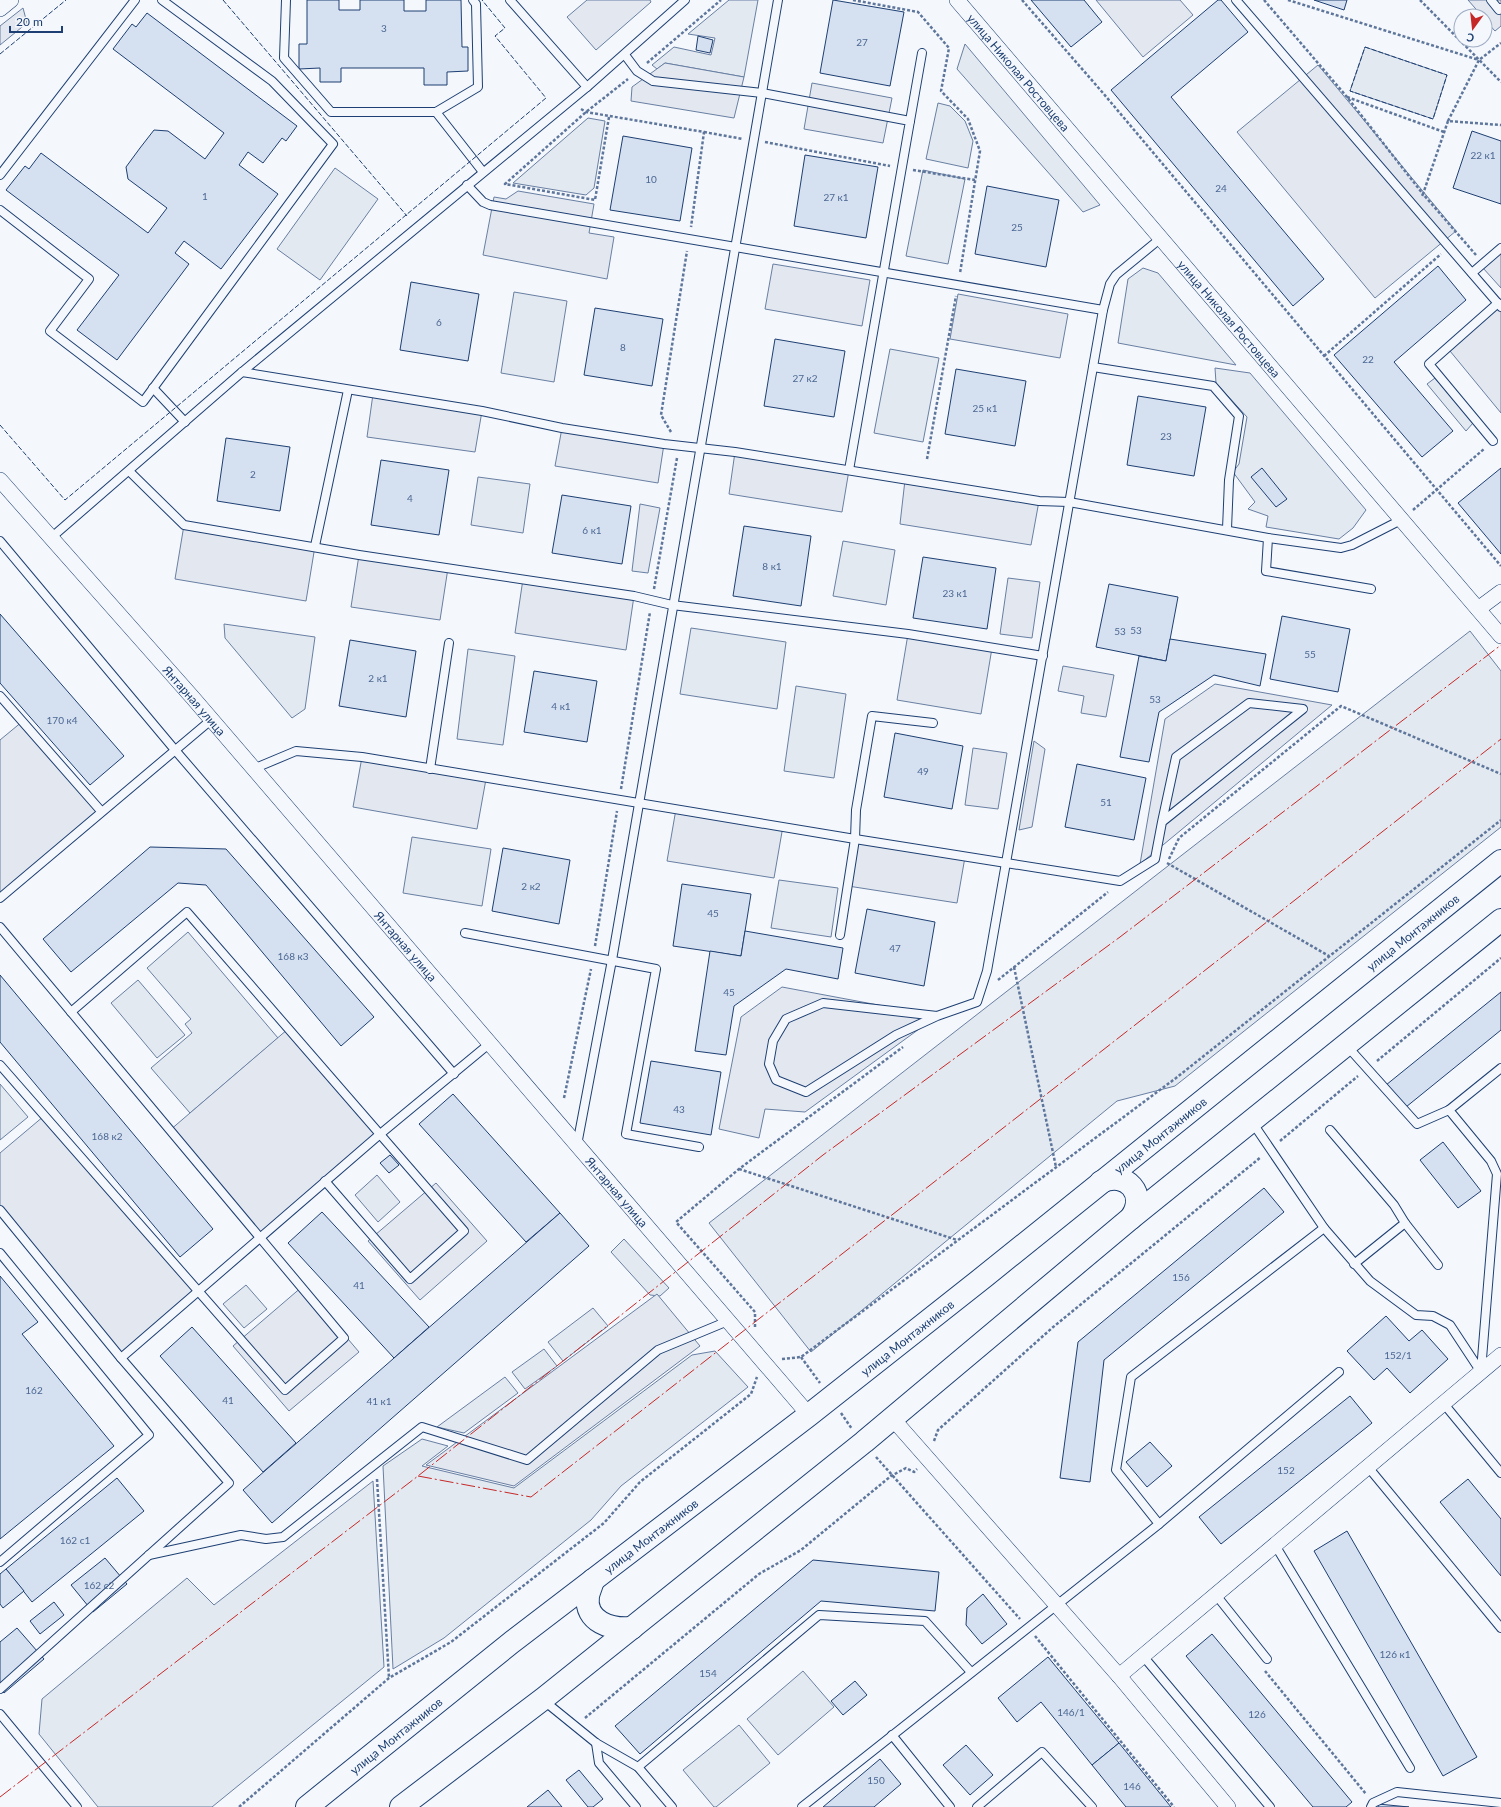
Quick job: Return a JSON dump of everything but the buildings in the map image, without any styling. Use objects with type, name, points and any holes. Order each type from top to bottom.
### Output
[{"type":"main road","name":"улица Монтажников","points":[[307,1807],[512,1642],[830,1398],[1501,861]]},
{"type":"main road","points":[[401,1807],[543,1699],[864,1442],[1131,1218],[1501,920]]},
{"type":"main road","points":[[1101,1182],[1115,1178],[1128,1182],[1133,1187],[1136,1193],[1137,1206],[1131,1218]]},
{"type":"main road","points":[[593,1580],[588,1596],[588,1606],[592,1615],[608,1627],[618,1629],[632,1628]]},
{"type":"street","points":[[0,9],[11,0]]},
{"type":"street","name":"улица Николая Ростовцева","points":[[958,0],[1501,636]]},
{"type":"street","name":"Янтарная улица","points":[[0,480],[52,537],[211,720],[728,1321],[776,1360],[809,1414]]},
{"type":"street","points":[[1478,609],[1501,592]]},
{"type":"street","points":[[1119,1676],[1501,1355]]},
{"type":"street","points":[[892,1418],[1119,1676],[1228,1807]]},
{"type":"lane","points":[[0,175],[135,0]]},
{"type":"lane","points":[[0,210],[89,279],[50,331],[143,402],[333,144],[272,81],[162,0]]},
{"type":"lane","points":[[286,0],[284,58],[331,112],[436,112],[478,87],[476,4],[473,0]]},
{"type":"lane","points":[[510,0],[587,87]]},
{"type":"lane","points":[[52,537],[242,372],[568,101],[587,87],[685,0]]},
{"type":"lane","points":[[577,1145],[612,960],[672,605],[778,0]]},
{"type":"lane","points":[[1236,0],[1499,305],[1429,364],[1493,441]]},
{"type":"lane","points":[[1491,0],[1499,10],[1501,8]]},
{"type":"lane","points":[[848,470],[922,53]]},
{"type":"lane","points":[[625,54],[637,71],[653,81],[762,93],[910,121]]},
{"type":"lane","points":[[436,112],[483,172]]},
{"type":"lane","points":[[468,185],[483,202],[490,204],[1103,310]]},
{"type":"lane","points":[[937,1016],[823,1003],[786,1019],[773,1041],[769,1064],[776,1080],[806,1092],[896,1035],[937,1016],[977,1002],[987,971],[1103,310],[1110,284],[1116,275],[1161,238]]},
{"type":"lane","points":[[1472,273],[1501,248]]},
{"type":"lane","points":[[1093,367],[1213,386],[1235,411],[1239,416],[1229,480],[1227,529]]},
{"type":"lane","points":[[242,372],[482,411],[562,428],[700,449],[735,452],[1039,501],[1069,502],[1227,529],[1268,538],[1341,548],[1352,545],[1401,520]]},
{"type":"lane","points":[[153,388],[185,422]]},
{"type":"lane","points":[[315,546],[348,390]]},
{"type":"lane","points":[[129,471],[184,525],[315,546],[359,555],[619,594],[672,605],[908,634],[1043,656]]},
{"type":"lane","points":[[1268,538],[1266,571],[1371,589]]},
{"type":"lane","points":[[0,541],[175,750],[454,1074]]},
{"type":"lane","points":[[430,769],[449,643]]},
{"type":"lane","points":[[0,696],[101,811]]},
{"type":"lane","points":[[253,769],[296,751],[362,757],[638,804],[1120,881],[1155,859],[1162,822],[1176,757],[1249,703],[1303,709],[1162,822]]},
{"type":"lane","points":[[840,935],[856,839],[856,810],[872,716],[933,723]]},
{"type":"lane","points":[[0,898],[101,811],[211,720]]},
{"type":"lane","points":[[71,1012],[187,912],[379,1135],[464,1231],[410,1279],[325,1181]]},
{"type":"lane","points":[[0,926],[344,1338],[285,1390],[0,1065]]},
{"type":"lane","points":[[465,933],[656,969],[626,1134],[699,1147]]},
{"type":"lane","points":[[121,1358],[260,1236],[489,1044]]},
{"type":"lane","points":[[1346,1045],[1417,1124],[1449,1110],[1501,1068]]},
{"type":"lane","points":[[1449,1110],[1491,1160],[1498,1174],[1481,1372]]},
{"type":"lane","points":[[1252,1122],[1324,1228],[1370,1282],[1416,1315],[1434,1316],[1450,1325],[1481,1372]]},
{"type":"lane","points":[[1330,1130],[1394,1205],[1405,1223],[1438,1265]]},
{"type":"lane","points":[[0,1210],[121,1358],[229,1483],[0,1689]]},
{"type":"lane","points":[[1354,1264],[1405,1223]]},
{"type":"lane","points":[[1159,1524],[1116,1470],[1131,1378],[1324,1228]]},
{"type":"lane","points":[[0,1253],[149,1435],[0,1562]]},
{"type":"lane","points":[[149,1555],[241,1535],[266,1539],[283,1537],[376,1461],[422,1427],[527,1460],[658,1350],[728,1321]]},
{"type":"lane","points":[[802,1807],[971,1672],[1058,1606],[1159,1524],[1339,1372]]},
{"type":"lane","points":[[1444,1404],[1501,1472]]},
{"type":"lane","points":[[1368,1467],[1501,1628]]},
{"type":"lane","points":[[1275,1545],[1410,1768]]},
{"type":"lane","points":[[1216,1595],[1267,1659]]},
{"type":"lane","points":[[638,1767],[818,1615],[925,1621],[971,1672]]},
{"type":"lane","points":[[1143,1656],[1270,1807]]},
{"type":"lane","points":[[543,1699],[596,1743],[638,1767],[672,1807]]},
{"type":"lane","points":[[0,1714],[77,1807]]},
{"type":"lane","points":[[892,1735],[950,1807]]},
{"type":"lane","points":[[596,1743],[599,1763],[636,1807]]},
{"type":"lane","points":[[977,1807],[1042,1752],[1092,1807]]},
{"type":"lane","points":[[1372,1805],[1397,1792],[1501,1803]]},
{"type":"path","points":[[609,117],[595,200],[505,184],[586,112],[721,0]]},
{"type":"path","points":[[853,0],[918,12],[949,48],[941,91],[968,119],[980,151],[927,459]]},
{"type":"path","points":[[1022,0],[1108,99],[1501,566]]},
{"type":"path","points":[[1264,0],[1346,97],[1423,194],[1484,263]]},
{"type":"path","points":[[1288,0],[1479,60]]},
{"type":"path","points":[[1420,0],[1501,82]]},
{"type":"path","points":[[1423,194],[1448,121],[1479,60],[1501,43]]},
{"type":"path","points":[[1346,97],[1444,132]]},
{"type":"path","points":[[568,101],[586,112],[609,117],[754,140],[975,180]]},
{"type":"path","points":[[1448,121],[1501,125]]},
{"type":"path","points":[[564,1098],[593,957],[679,446],[661,415],[689,239],[704,132]]},
{"type":"path","points":[[1324,356],[1450,247]]},
{"type":"path","points":[[1401,520],[1493,441]]},
{"type":"path","points":[[1161,866],[1167,863],[1179,838],[1341,706],[1501,774]]},
{"type":"path","points":[[239,1807],[389,1678],[451,1642],[604,1523],[640,1482],[751,1394],[755,1379],[776,1360],[802,1357],[1176,1078],[1501,820]]},
{"type":"path","points":[[1167,863],[1329,956]]},
{"type":"path","points":[[994,983],[1107,892],[1114,890]]},
{"type":"path","points":[[575,1726],[759,1574],[800,1550],[891,1476],[906,1468],[914,1472],[938,1453],[933,1442],[938,1430],[1052,1328],[1501,958]]},
{"type":"path","points":[[1014,967],[1056,1167]]},
{"type":"path","points":[[755,1332],[755,1312],[676,1222],[739,1169],[908,1044]]},
{"type":"path","points":[[739,1169],[958,1240]]},
{"type":"path","points":[[802,1357],[848,1424],[891,1476],[1028,1628],[1174,1807]]},
{"type":"path","points":[[376,1461],[389,1678]]},
{"type":"path","points":[[1267,1659],[1262,1668],[1372,1805]]},
{"type":"shaded area","points":[[587,0],[650,0],[651,2],[596,50],[567,17]]},
{"type":"shaded area","points":[[729,0],[758,0],[744,77],[665,63],[657,69],[652,65],[674,47],[711,55],[715,38],[688,34]]},
{"type":"shaded area","points":[[1096,0],[1180,0],[1193,15],[1143,57]]},
{"type":"shaded area","points":[[1468,0],[1501,0],[1501,26],[1495,31],[1493,29],[1493,8],[1475,8]]},
{"type":"shaded area","points":[[23,8],[27,23],[0,45],[0,26]]},
{"type":"shaded area","points":[[965,44],[1100,205],[1083,212],[957,69]]},
{"type":"shaded area","points":[[1365,47],[1447,75],[1433,119],[1350,91]]},
{"type":"shaded area","points":[[665,63],[744,77],[734,118],[631,101],[632,87]]},
{"type":"shaded area","points":[[1318,65],[1456,231],[1375,298],[1237,132]]},
{"type":"shaded area","points":[[812,83],[892,98],[883,143],[804,129]]},
{"type":"shaded area","points":[[938,103],[950,106],[965,121],[973,141],[968,168],[926,159]]},
{"type":"shaded area","points":[[588,118],[605,121],[594,188],[586,195],[513,183]]},
{"type":"shaded area","points":[[335,168],[378,199],[320,280],[277,249]]},
{"type":"shaded area","points":[[923,170],[965,179],[948,264],[906,256]]},
{"type":"shaded area","points":[[518,191],[594,204],[589,233],[614,237],[607,279],[483,255],[494,197],[506,199]]},
{"type":"shaded area","points":[[1501,252],[1501,288],[1483,268]]},
{"type":"shaded area","points":[[773,264],[870,280],[862,326],[765,309]]},
{"type":"shaded area","points":[[1143,268],[1158,273],[1236,365],[1118,343],[1128,279]]},
{"type":"shaded area","points":[[514,292],[567,301],[554,382],[501,373]]},
{"type":"shaded area","points":[[958,294],[1068,314],[1060,358],[950,339]]},
{"type":"shaded area","points":[[1501,305],[1501,413],[1450,351]]},
{"type":"shaded area","points":[[890,349],[939,358],[923,442],[874,433]]},
{"type":"shaded area","points":[[1215,368],[1250,373],[1366,510],[1353,528],[1339,539],[1266,527],[1268,516],[1248,509],[1255,502],[1233,472],[1239,464],[1247,417],[1216,383]]},
{"type":"shaded area","points":[[1435,378],[1473,423],[1466,431],[1427,384]]},
{"type":"shaded area","points":[[373,394],[482,411],[475,452],[367,437]]},
{"type":"shaded area","points":[[562,428],[664,444],[658,483],[555,466]]},
{"type":"shaded area","points":[[735,452],[849,470],[842,512],[729,494]]},
{"type":"shaded area","points":[[478,477],[530,484],[523,533],[471,525]]},
{"type":"shaded area","points":[[905,480],[1039,501],[1031,545],[900,524]]},
{"type":"shaded area","points":[[640,504],[660,508],[648,573],[632,571]]},
{"type":"shaded area","points":[[184,525],[315,546],[306,601],[175,579]]},
{"type":"shaded area","points":[[843,541],[895,550],[886,605],[833,596]]},
{"type":"shaded area","points":[[359,555],[448,568],[440,620],[351,607]]},
{"type":"shaded area","points":[[1008,578],[1040,582],[1032,638],[1000,634]]},
{"type":"shaded area","points":[[523,579],[634,596],[626,650],[515,633]]},
{"type":"shaded area","points":[[224,624],[315,637],[305,709],[292,718],[225,638]]},
{"type":"shaded area","points":[[691,628],[786,642],[777,709],[680,694]]},
{"type":"shaded area","points":[[1470,631],[1501,671],[1501,827],[1175,1086],[1117,1101],[811,1352],[709,1223]]},
{"type":"shaded area","points":[[908,634],[992,648],[981,714],[897,700]]},
{"type":"shaded area","points":[[468,649],[515,656],[503,745],[457,739]]},
{"type":"shaded area","points":[[1063,666],[1114,675],[1106,717],[1081,713],[1084,696],[1058,691]]},
{"type":"shaded area","points":[[1215,684],[1332,705],[1140,864],[1165,719]]},
{"type":"shaded area","points":[[796,686],[846,694],[834,778],[784,771]]},
{"type":"shaded area","points":[[23,721],[101,811],[0,898],[0,740]]},
{"type":"shaded area","points":[[1034,741],[1045,749],[1032,827],[1019,830]]},
{"type":"shaded area","points":[[973,748],[1007,753],[998,809],[965,805]]},
{"type":"shaded area","points":[[362,757],[486,779],[477,829],[353,807]]},
{"type":"shaded area","points":[[676,809],[783,826],[774,878],[667,861]]},
{"type":"shaded area","points":[[412,837],[491,849],[482,906],[403,893]]},
{"type":"shaded area","points":[[855,839],[965,857],[957,903],[848,886]]},
{"type":"shaded area","points":[[779,880],[838,888],[831,937],[771,928]]},
{"type":"shaded area","points":[[188,932],[278,1038],[190,1113],[151,1068],[192,1033],[185,1024],[191,1019],[147,968]]},
{"type":"shaded area","points":[[138,980],[185,1035],[157,1058],[111,1003]]},
{"type":"shaded area","points":[[782,987],[937,1016],[805,1112],[765,1109],[759,1138],[719,1129],[741,1017]]},
{"type":"shaded area","points":[[288,1029],[379,1135],[260,1236],[169,1131]]},
{"type":"shaded area","points":[[0,1084],[28,1117],[0,1140]]},
{"type":"shaded area","points":[[44,1116],[198,1292],[121,1358],[0,1210],[0,1153]]},
{"type":"shaded area","points":[[377,1175],[400,1202],[378,1222],[355,1195]]},
{"type":"shaded area","points":[[436,1183],[487,1241],[420,1300],[368,1241]]},
{"type":"shaded area","points":[[624,1239],[669,1288],[660,1296],[650,1295],[611,1252]]},
{"type":"shaded area","points":[[246,1285],[267,1309],[244,1328],[223,1304]]},
{"type":"shaded area","points":[[303,1286],[359,1352],[289,1411],[233,1346]]},
{"type":"shaded area","points":[[657,1294],[700,1346],[514,1486],[426,1465]]},
{"type":"shaded area","points":[[593,1308],[608,1326],[563,1361],[548,1342]]},
{"type":"shaded area","points":[[544,1349],[557,1366],[525,1389],[512,1372]]},
{"type":"shaded area","points":[[715,1351],[748,1387],[621,1486],[591,1520],[444,1638],[393,1669],[383,1466],[422,1439],[448,1446],[422,1466],[514,1488],[692,1355]]},
{"type":"shaded area","points":[[505,1377],[518,1393],[464,1433],[437,1427]]},
{"type":"shaded area","points":[[373,1481],[384,1667],[212,1807],[98,1807],[39,1734],[42,1699],[187,1578],[214,1605]]},
{"type":"shaded area","points":[[803,1671],[834,1707],[778,1755],[747,1719]]},
{"type":"shaded area","points":[[739,1725],[770,1763],[716,1807],[714,1807],[683,1770]]},
{"type":"fence","points":[[0,54],[66,0]]},
{"type":"fence","points":[[223,0],[407,216]]},
{"type":"fence","points":[[0,425],[65,500],[546,98],[495,36],[505,28],[482,0]]},
{"type":"fence","points":[[1365,47],[1447,75],[1433,119],[1350,91],[1365,47]]},
{"type":"power","points":[[0,1797],[418,1476],[823,1155],[1120,937],[1501,645]]},
{"type":"power","points":[[418,1476],[531,1497],[1501,739]]}]
